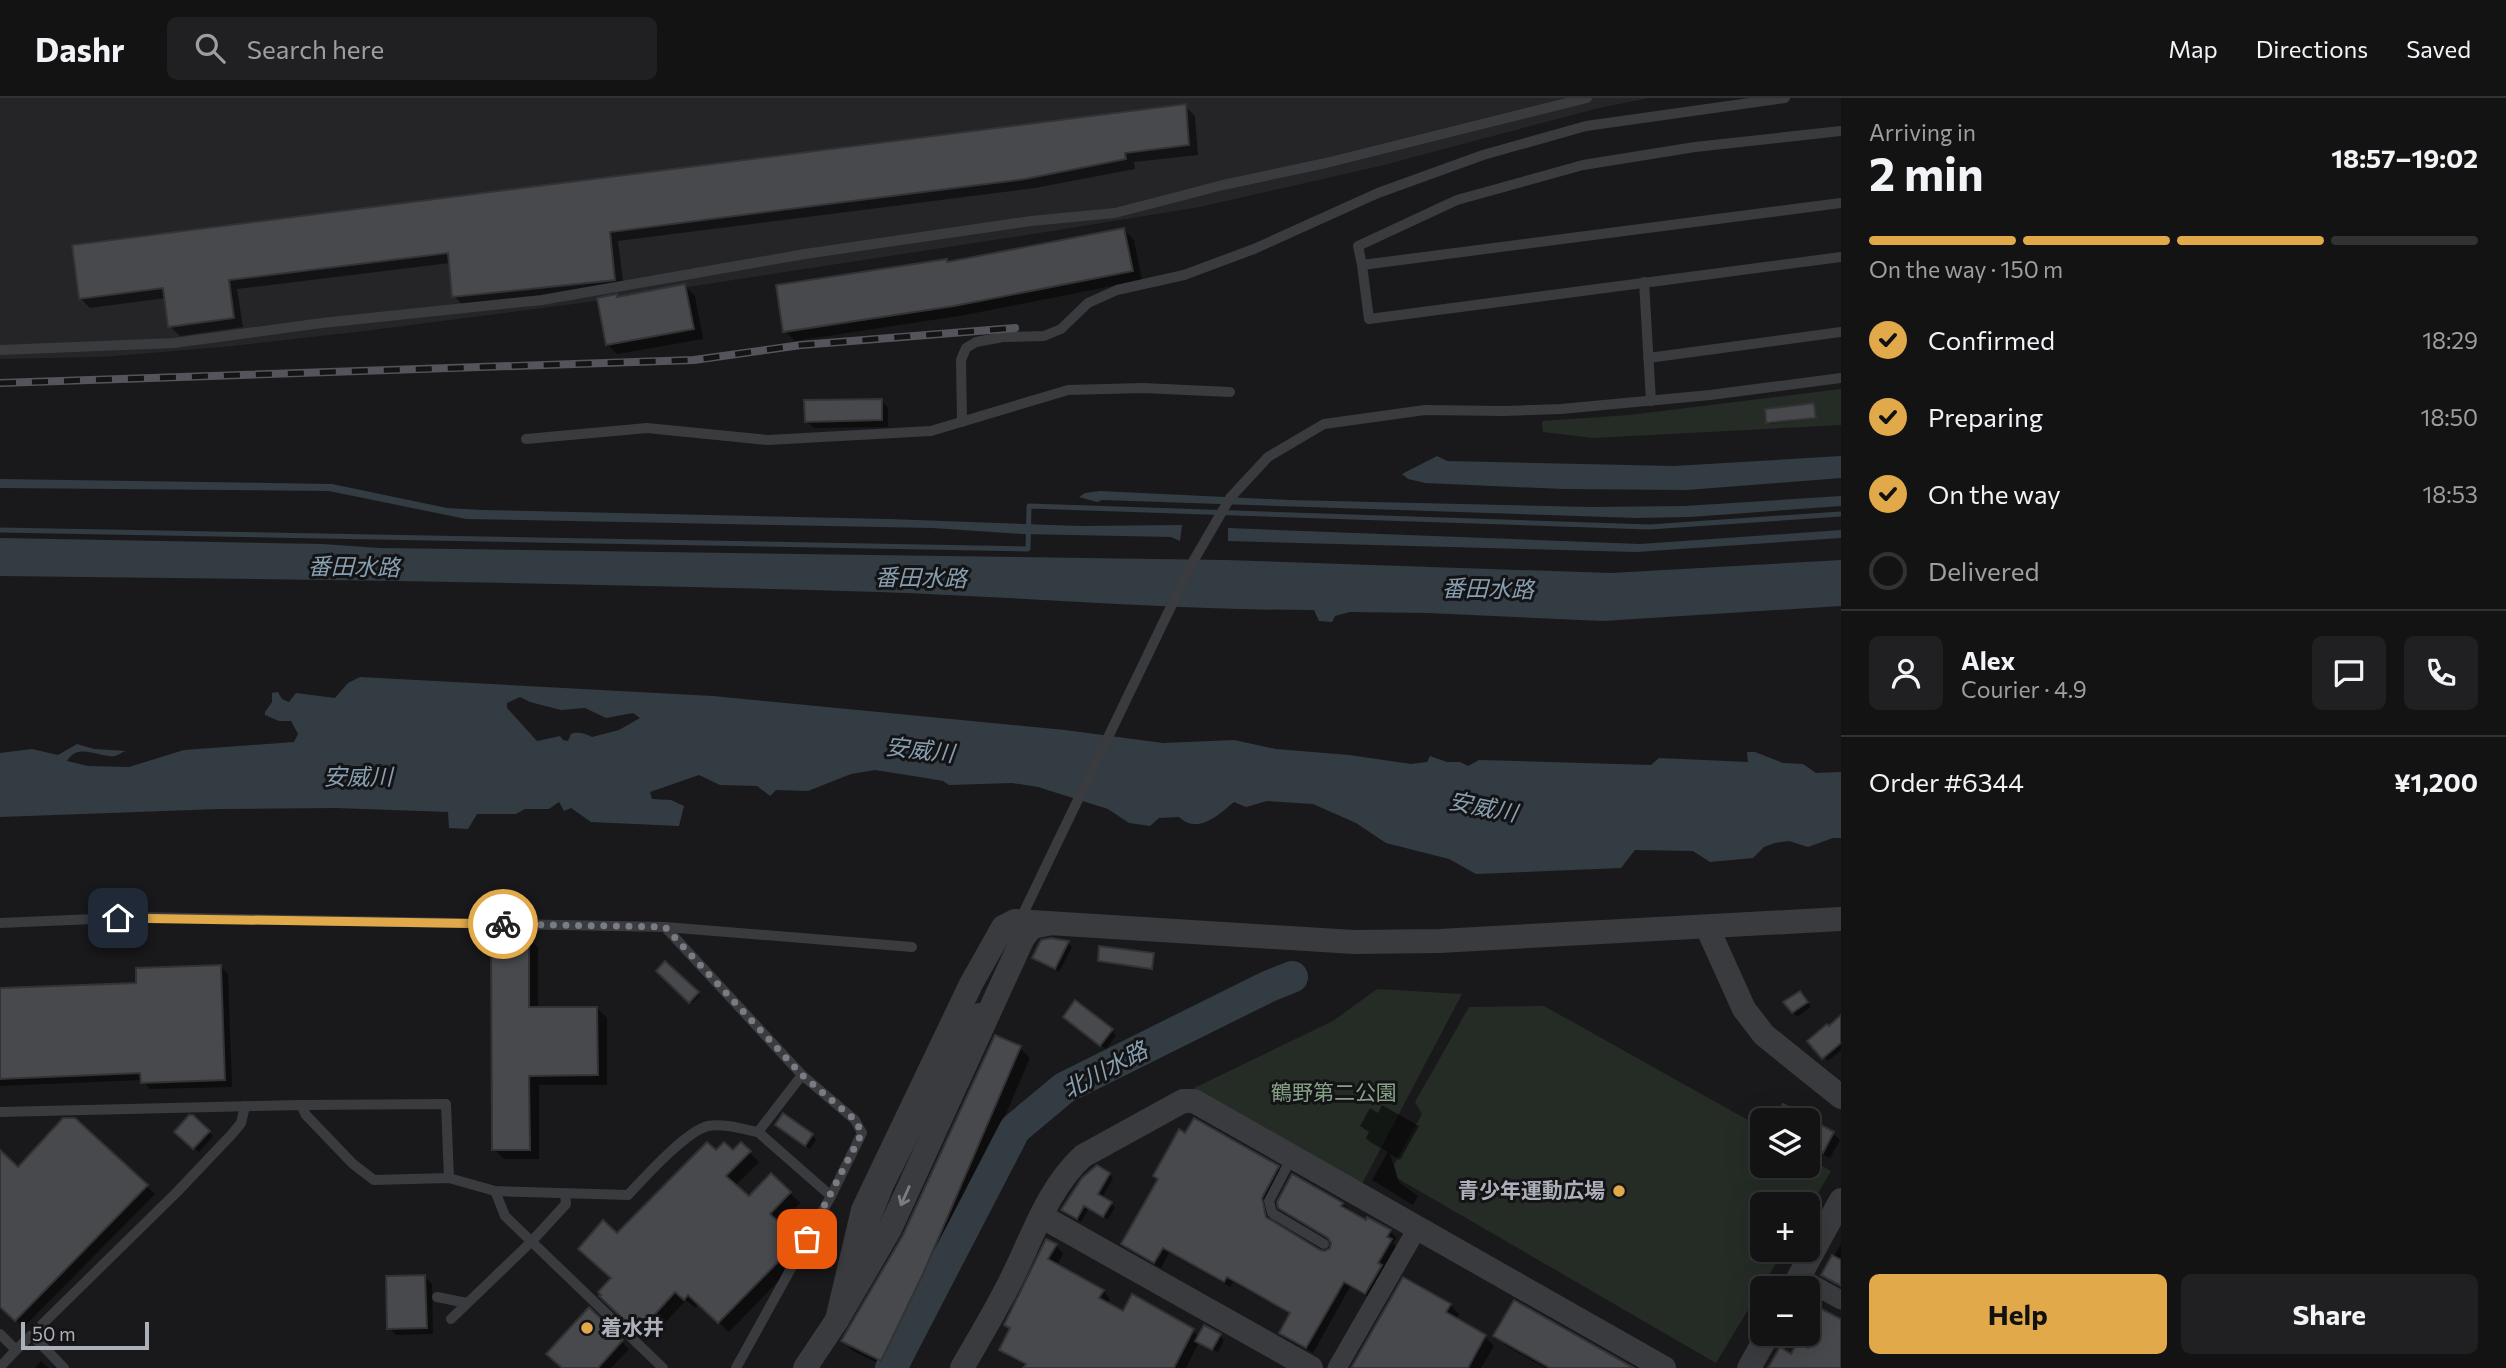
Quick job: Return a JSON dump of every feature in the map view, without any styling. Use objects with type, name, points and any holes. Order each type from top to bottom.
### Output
[{"type":"street","points":[[805,1368],[837,1320],[890,1229],[1023,938],[1032,927],[1047,924],[1354,942],[1439,941],[1841,919]]},
{"type":"street","points":[[1707,927],[1744,1009],[1764,1035],[1841,1097]]},
{"type":"street","points":[[962,1368],[1011,1281],[1041,1216],[1069,1169],[1083,1156],[1183,1101],[1194,1101],[1664,1368]]},
{"type":"street","points":[[1799,1276],[1841,1200]]},
{"type":"street","points":[[1041,1216],[1311,1368]]},
{"type":"street","points":[[1337,1368],[1418,1227]]},
{"type":"street","points":[[1820,1292],[1841,1300]]},
{"type":"street","points":[[1749,1368],[1761,1346]]},
{"type":"lane","points":[[0,350],[174,343],[322,323],[542,300],[806,254],[1031,221],[1115,213],[1587,98]]},
{"type":"lane","points":[[962,422],[961,360],[966,348],[976,342],[1003,337],[1044,336],[1061,329],[1088,303],[1117,290],[1184,275],[1254,249],[1378,193],[1483,155],[1586,125],[1785,98]]},
{"type":"lane","points":[[1841,131],[1695,147],[1583,165],[1457,200],[1359,246],[1369,320],[1841,257]]},
{"type":"lane","points":[[1362,265],[1841,203]]},
{"type":"lane","points":[[1644,282],[1651,401]]},
{"type":"lane","points":[[1648,358],[1841,332]]},
{"type":"lane","points":[[999,964],[1191,565],[1230,498],[1268,457],[1324,425],[1425,410],[1560,409],[1841,378]]},
{"type":"lane","points":[[526,439],[647,428],[768,440],[931,431],[1068,390],[1143,388],[1230,392]]},
{"type":"lane","points":[[0,923],[141,918],[665,927],[912,947]]},
{"type":"lane","points":[[665,927],[802,1075],[855,1120],[862,1133],[831,1196],[736,1368]]},
{"type":"lane","points":[[837,1320],[889,1186],[981,1001]]},
{"type":"lane","points":[[758,1132],[802,1075]]},
{"type":"lane","points":[[0,1112],[446,1104],[450,1178]]},
{"type":"lane","points":[[301,1105],[306,1115],[353,1164],[374,1180],[450,1178],[495,1191],[628,1195],[687,1139],[707,1126],[758,1132],[831,1196]]},
{"type":"lane","points":[[0,1367],[232,1135],[241,1123],[245,1106]]},
{"type":"lane","points":[[1292,1156],[1269,1201],[1272,1213],[1324,1244]]},
{"type":"lane","points":[[495,1191],[505,1216],[663,1368]]},
{"type":"lane","points":[[451,1320],[566,1204],[565,1195]]},
{"type":"lane","points":[[437,1297],[467,1303]]},
{"type":"lane","points":[[0,1334],[16,1350]]},
{"type":"lane","points":[[32,1335],[64,1368]]},
{"type":"shaded area","points":[[0,98],[1649,98],[1599,108],[1380,166],[1200,207],[1052,231],[597,301],[364,331],[102,357],[0,359]]},
{"type":"green space","points":[[1841,389],[1841,425],[1593,438],[1543,432],[1542,421],[1629,415]]},
{"type":"green space","name":"鶴野第二公園","points":[[1377,989],[1462,994],[1362,1184],[1194,1088],[1333,1021]]},
{"type":"green space","name":"青少年運動広場","points":[[1544,1006],[1750,1121],[1750,1178],[1820,1178],[1820,1165],[1831,1171],[1819,1192],[1750,1192],[1750,1262],[1777,1262],[1768,1276],[1750,1276],[1750,1306],[1716,1363],[1397,1178],[1394,1165],[1422,1114],[1415,1102],[1469,1007]]},
{"type":"water","points":[[1437,456],[1447,461],[1674,466],[1841,456],[1841,478],[1687,490],[1563,489],[1425,483],[1408,479],[1402,474]]},
{"type":"water","points":[[0,479],[332,484],[447,508],[483,510],[1080,526],[1182,525],[1180,541],[1171,537],[1022,534],[932,528],[466,519],[329,491],[0,488]]},
{"type":"water","points":[[1100,491],[1289,500],[1591,507],[1685,506],[1841,496],[1841,506],[1690,517],[1637,518],[1102,500],[1097,502],[1079,497],[1085,493]]},
{"type":"water","points":[[1228,528],[1640,544],[1841,530],[1841,538],[1636,552],[1228,541]]},
{"type":"water","name":"番田水路","points":[[0,538],[322,544],[380,548],[1225,560],[1611,573],[1841,560],[1841,606],[1603,621],[1350,612],[1335,616],[1332,622],[1319,621],[1314,610],[1205,608],[878,592],[0,576]]},
{"type":"water","name":"安威川","points":[[360,677],[713,696],[1065,730],[1163,743],[1234,740],[1276,749],[1411,764],[1427,762],[1430,756],[1468,766],[1479,760],[1651,765],[1659,758],[1748,762],[1747,752],[1755,752],[1783,763],[1803,764],[1816,773],[1841,772],[1841,838],[1833,838],[1808,847],[1789,841],[1775,843],[1764,847],[1753,858],[1710,862],[1693,851],[1635,850],[1621,868],[1476,874],[1449,859],[1386,843],[1356,823],[1313,804],[1267,801],[1246,807],[1234,802],[1201,824],[1186,822],[1179,817],[1159,818],[1150,826],[1129,823],[1108,809],[1038,787],[1012,783],[949,785],[943,781],[875,770],[851,774],[808,791],[776,790],[770,796],[757,786],[720,785],[699,775],[650,792],[652,799],[671,800],[684,806],[679,826],[591,822],[571,808],[564,811],[559,802],[549,809],[525,809],[516,814],[477,814],[468,829],[449,828],[448,812],[336,808],[219,809],[0,817],[0,753],[32,749],[58,755],[77,744],[94,749],[126,751],[115,756],[77,752],[67,761],[88,766],[129,767],[184,750],[294,742],[298,734],[291,721],[279,721],[265,715],[272,702],[272,693],[278,692],[282,699],[289,702],[296,693],[335,698],[348,683]],"holes":[[[520,697],[561,710],[585,708],[606,718],[633,713],[640,718],[619,730],[592,737],[576,733],[571,734],[568,741],[560,736],[537,741],[507,708],[507,703]]]},
{"type":"building","points":[[1186,104],[1189,145],[1125,153],[1126,159],[1025,179],[610,232],[615,280],[452,297],[448,253],[229,280],[234,318],[168,327],[163,288],[79,299],[72,245]]},
{"type":"building","points":[[1124,228],[1133,271],[954,306],[783,332],[776,285],[947,259],[947,262]]},
{"type":"building","points":[[685,284],[694,329],[606,345],[597,298],[617,294],[617,297]]},
{"type":"building","points":[[882,399],[882,420],[805,422],[804,400]]},
{"type":"building","points":[[1814,403],[1816,418],[1766,423],[1765,409]]},
{"type":"building","points":[[491,935],[529,935],[529,1007],[597,1007],[598,1075],[529,1076],[530,1150],[492,1150]]},
{"type":"building","points":[[1051,938],[1069,941],[1055,969],[1032,958],[1041,940]]},
{"type":"building","points":[[1099,946],[1154,953],[1152,969],[1098,961]]},
{"type":"building","points":[[665,961],[699,992],[689,1003],[656,971]]},
{"type":"building","points":[[221,965],[225,1080],[141,1083],[140,1073],[0,1079],[0,988],[136,983],[136,968]]},
{"type":"building","points":[[1800,991],[1808,1002],[1792,1013],[1783,1002]]},
{"type":"building","points":[[1075,1000],[1113,1029],[1100,1046],[1063,1017]]},
{"type":"building","points":[[1841,1015],[1841,1043],[1822,1059],[1807,1041]]},
{"type":"building","points":[[995,1035],[1021,1046],[923,1274],[881,1361],[841,1341],[903,1235]]},
{"type":"building","points":[[783,1113],[813,1134],[805,1146],[775,1125]]},
{"type":"building","points":[[189,1115],[193,1115],[210,1131],[193,1149],[174,1132]]},
{"type":"building","points":[[63,1118],[75,1118],[148,1185],[15,1321],[0,1307],[0,1150],[18,1167]]},
{"type":"building","points":[[1194,1118],[1279,1166],[1262,1198],[1266,1217],[1320,1250],[1330,1248],[1328,1238],[1278,1208],[1277,1202],[1292,1174],[1343,1203],[1341,1206],[1391,1230],[1387,1237],[1392,1239],[1378,1263],[1382,1265],[1365,1294],[1344,1282],[1306,1348],[1279,1333],[1290,1313],[1227,1277],[1224,1282],[1163,1248],[1154,1263],[1121,1244],[1158,1179],[1153,1176],[1179,1129],[1185,1133]]},
{"type":"building","points":[[1820,1124],[1834,1132],[1823,1153],[1820,1151]]},
{"type":"building","points":[[707,1142],[716,1150],[724,1142],[733,1150],[741,1142],[751,1151],[726,1176],[749,1196],[771,1173],[791,1192],[770,1214],[791,1233],[778,1248],[785,1255],[718,1323],[688,1295],[684,1300],[675,1292],[640,1331],[636,1327],[634,1329],[599,1296],[601,1295],[598,1292],[611,1278],[578,1249],[603,1220],[617,1233]]},
{"type":"building","points":[[1097,1165],[1110,1173],[1098,1194],[1112,1202],[1103,1217],[1084,1206],[1077,1219],[1061,1210],[1082,1178]]},
{"type":"building","points":[[1046,1239],[1057,1244],[1048,1259],[1104,1290],[1099,1298],[1123,1311],[1132,1294],[1194,1329],[1174,1368],[1023,1368],[1026,1364],[999,1350],[1010,1328],[1004,1325]]},
{"type":"building","points":[[1832,1255],[1841,1260],[1841,1286],[1821,1275]]},
{"type":"building","points":[[425,1275],[427,1328],[387,1329],[386,1276]]},
{"type":"building","points":[[1403,1277],[1451,1304],[1446,1312],[1486,1335],[1468,1368],[1351,1368]]},
{"type":"building","points":[[1514,1300],[1634,1368],[1550,1368],[1493,1336]]},
{"type":"building","name":"着水井","points":[[589,1307],[623,1340],[598,1368],[562,1368],[546,1354]]},
{"type":"building","points":[[1820,1308],[1841,1319],[1841,1368],[1768,1368],[1780,1347],[1791,1354],[1795,1346],[1820,1346]]},
{"type":"building","points":[[1204,1325],[1221,1334],[1212,1350],[1195,1341]]},
{"type":"waterway","points":[[0,530],[1028,549],[1029,506],[1649,527],[1841,514]]},
{"type":"waterway","name":"北川水路","points":[[891,1368],[1015,1129],[1064,1088],[1292,977]]},
{"type":"railway","points":[[0,383],[694,360],[801,345],[1015,328]]},
{"type":"way so far","points":[[503,924],[665,927],[802,1075],[855,1120],[862,1133],[807,1239]]},
{"type":"place","name":"青少年運動広場","points":[[1619,1191]]},
{"type":"place","name":"着水井","points":[[587,1328]]},
{"type":"route","points":[[118,918],[503,924]]}]
